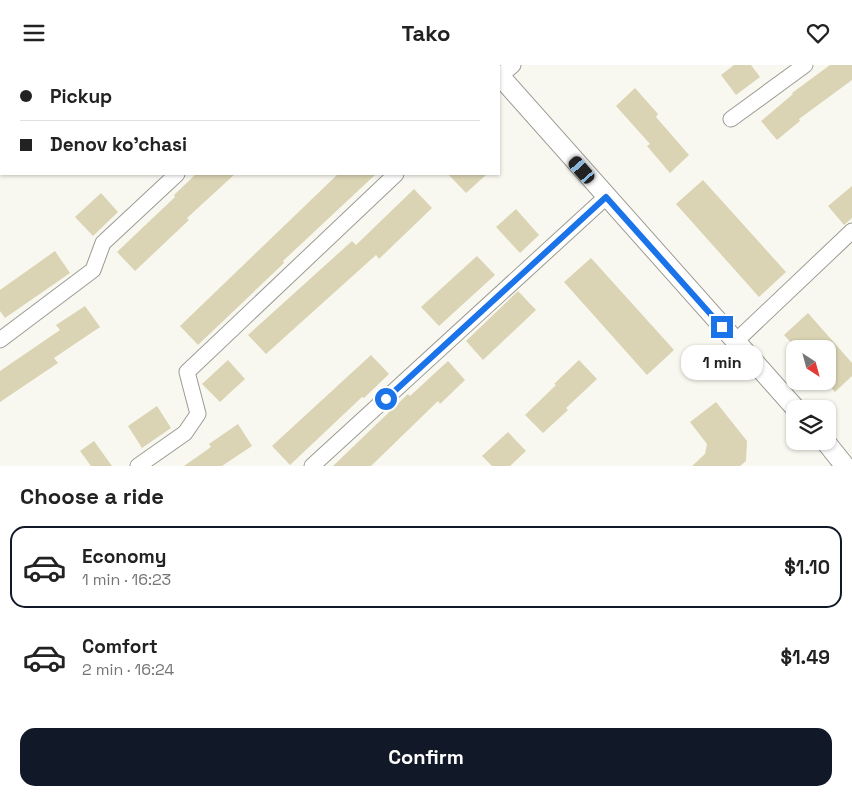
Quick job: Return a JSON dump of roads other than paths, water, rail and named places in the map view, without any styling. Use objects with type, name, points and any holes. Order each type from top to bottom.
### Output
[{"type":"street","points":[[730,119],[805,65]]},
{"type":"street","points":[[500,73],[606,197],[788,400]]},
{"type":"street","points":[[0,340],[93,271],[103,243],[176,175]]},
{"type":"street","points":[[138,466],[185,433],[198,414],[187,372],[395,175]]},
{"type":"street","points":[[312,466],[606,197]]},
{"type":"street","points":[[736,341],[852,231]]},
{"type":"street","points":[[832,450],[845,466]]}]
